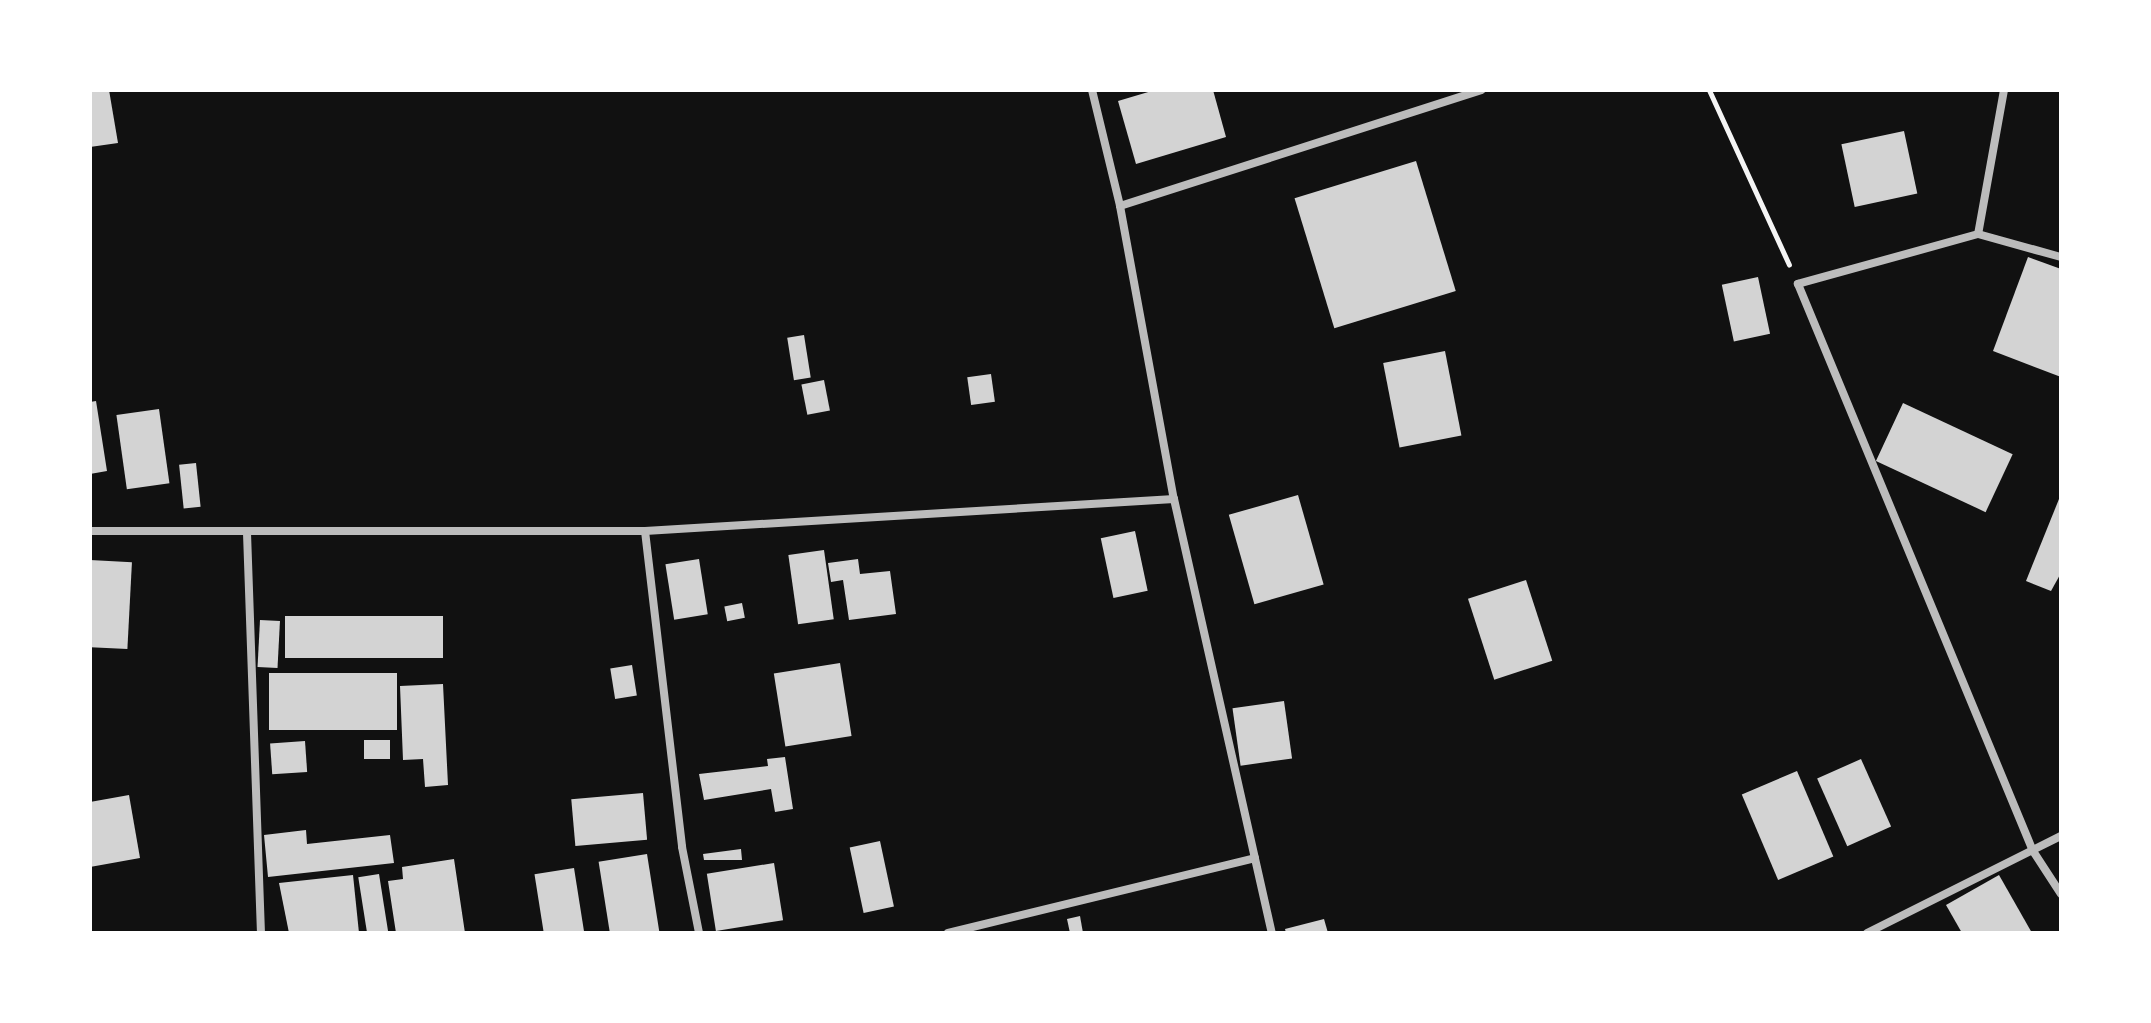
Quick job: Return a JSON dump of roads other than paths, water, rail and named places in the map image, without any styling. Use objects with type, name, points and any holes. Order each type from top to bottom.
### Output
[{"type":"street","points":[[1092,90],[1120,206],[1174,499],[1272,933]]},
{"type":"street","points":[[1120,206],[1482,90]]},
{"type":"street","points":[[1978,234],[2004,90]]},
{"type":"street","points":[[2061,257],[1978,234],[1798,284],[2033,851],[2061,894]]},
{"type":"street","points":[[90,531],[645,531],[1174,499]]},
{"type":"street","points":[[645,531],[682,847],[699,933]]},
{"type":"street","points":[[247,533],[261,933]]},
{"type":"street","points":[[1867,933],[2061,836]]},
{"type":"street","points":[[948,933],[1255,858]]}]
